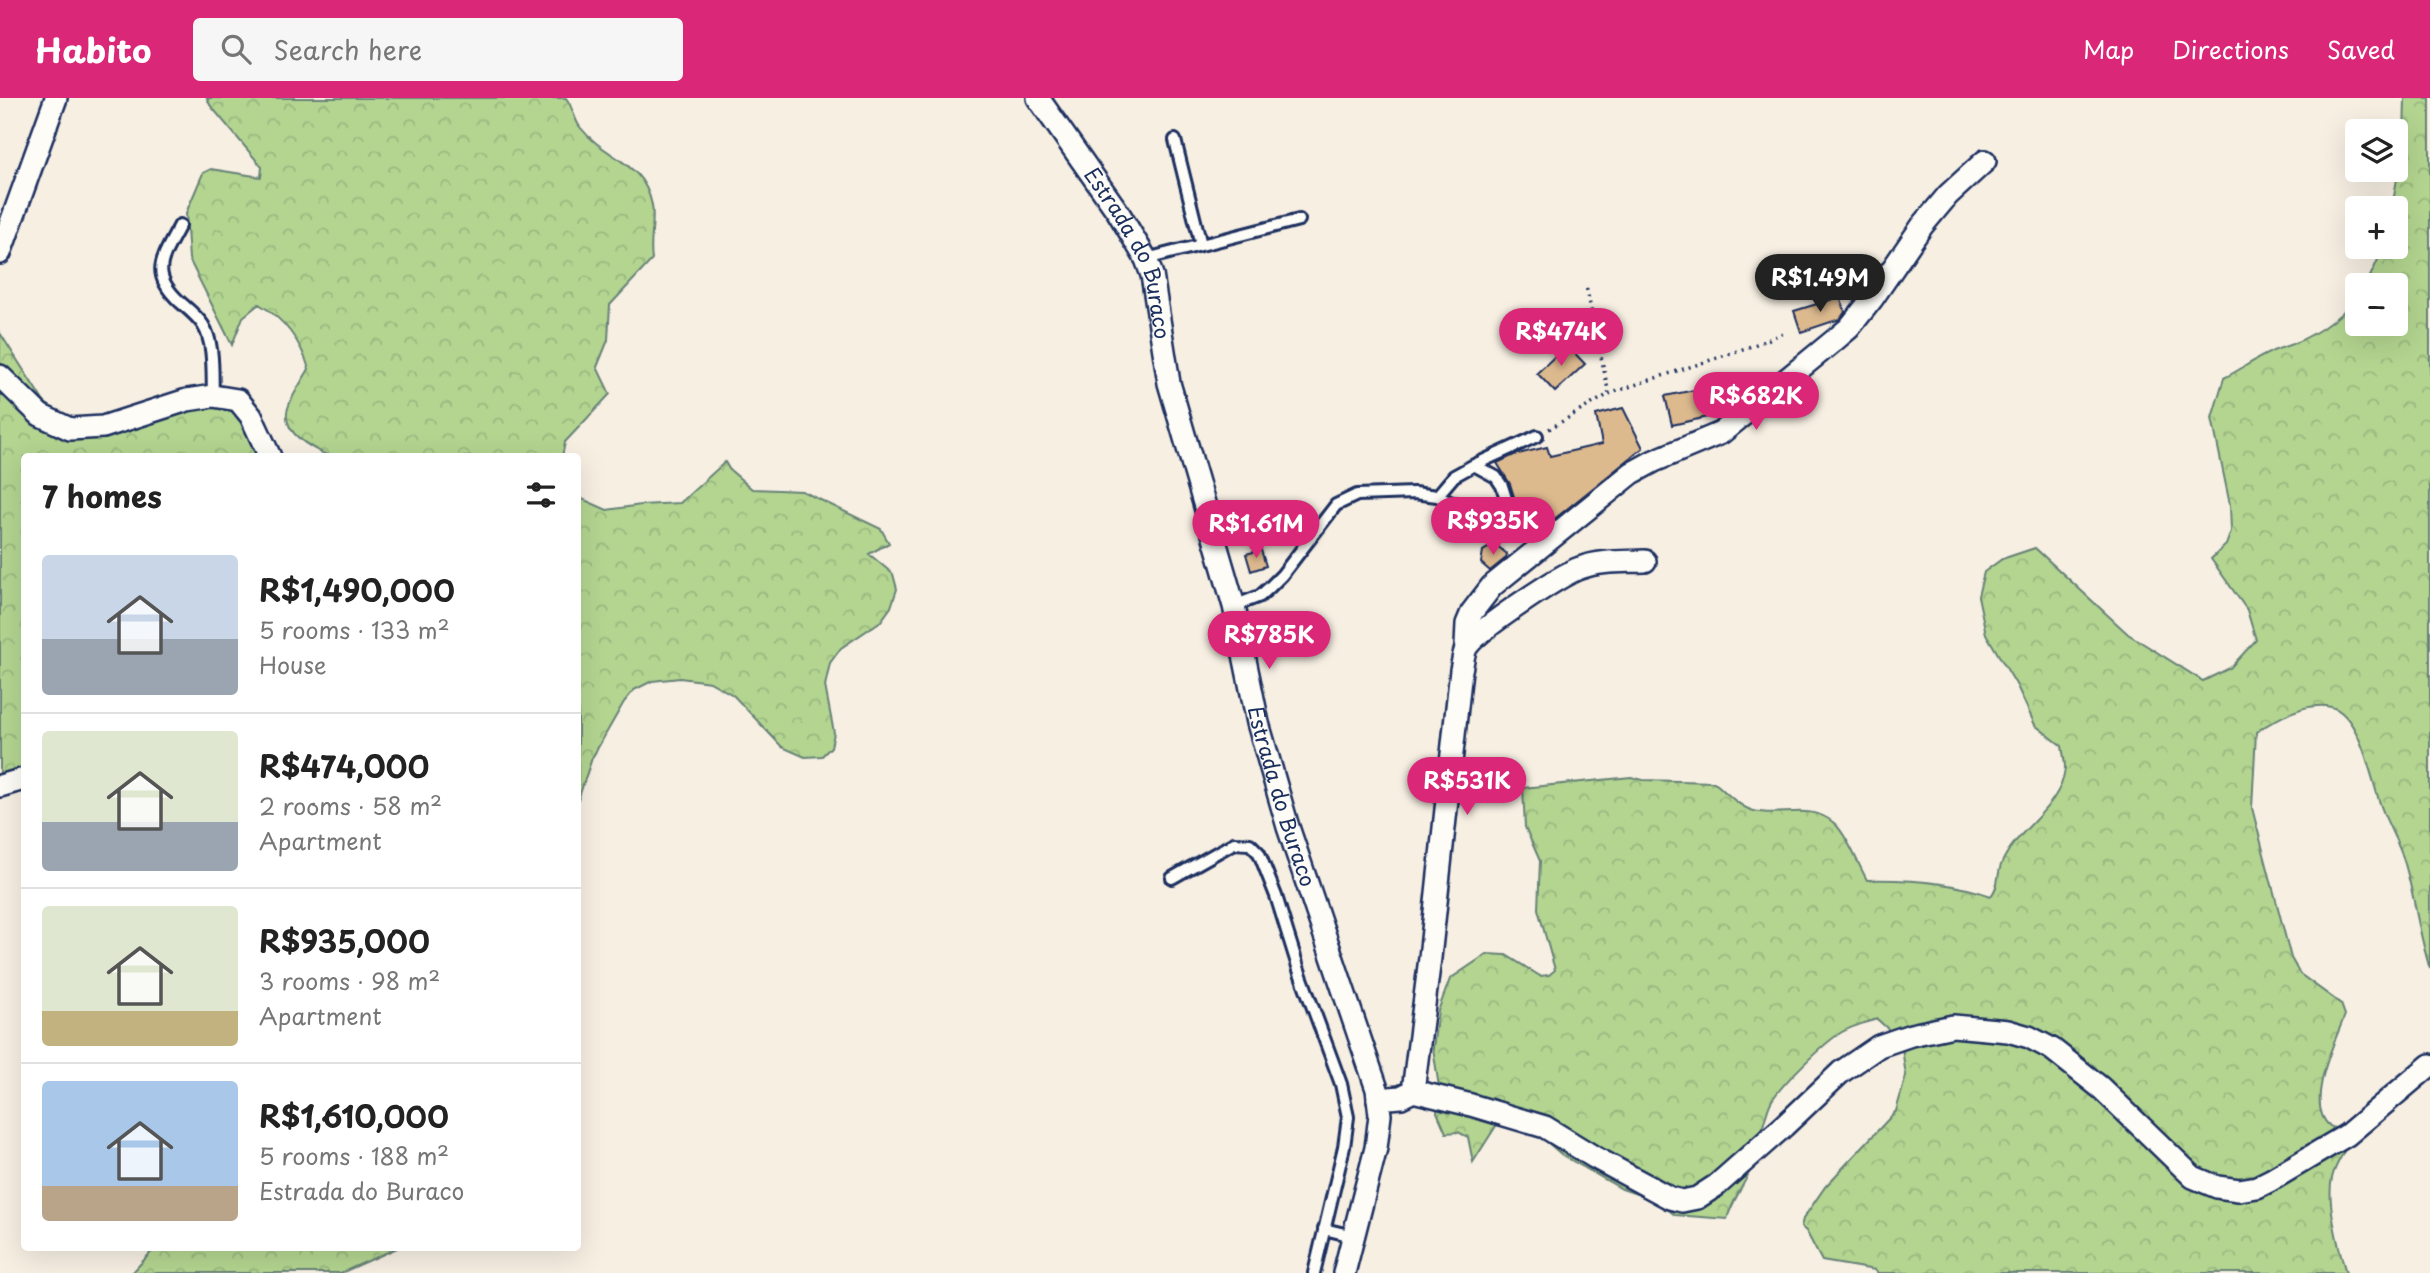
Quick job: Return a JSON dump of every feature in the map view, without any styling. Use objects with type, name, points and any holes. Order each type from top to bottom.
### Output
[{"type":"street","points":[[0,253],[55,98]]},
{"type":"street","name":"Estrada do Buraco","points":[[1038,98],[1118,212],[1146,259],[1152,275],[1169,383],[1234,606],[1258,723],[1281,801],[1377,1089],[1380,1115],[1376,1148],[1344,1273]]},
{"type":"street","points":[[1413,1091],[1461,670],[1467,624],[1472,612],[1480,599],[1506,573],[1632,473],[1721,433],[1849,328],[1895,268],[1922,226],[1948,195],[1985,161]]},
{"type":"street","points":[[0,376],[40,415],[70,429],[103,427],[187,400],[213,396],[239,400],[251,416],[268,453]]},
{"type":"street","points":[[1466,646],[1564,575],[1598,563],[1645,561]]},
{"type":"street","points":[[0,786],[21,780]]},
{"type":"street","points":[[1378,1099],[1401,1097],[1413,1091],[1545,1127],[1670,1198],[1682,1200],[1698,1198],[1717,1185],[1841,1072],[1879,1046],[1910,1035],[1953,1026],[2008,1031],[2029,1037],[2052,1049],[2101,1088],[2193,1177],[2217,1187],[2239,1191],[2271,1180],[2347,1135],[2430,1065]]},
{"type":"lane","points":[[1175,140],[1201,245]]},
{"type":"lane","points":[[1146,259],[1299,220]]},
{"type":"lane","points":[[180,225],[160,264],[170,293],[204,326],[209,343],[213,396]]},
{"type":"lane","points":[[1437,496],[1454,476],[1537,436]]},
{"type":"lane","points":[[1234,606],[1260,596],[1270,587],[1336,505],[1357,495],[1414,493],[1437,496],[1463,506],[1476,526],[1490,527],[1503,518],[1508,505],[1496,477],[1474,465]]},
{"type":"lane","points":[[1172,878],[1234,843],[1250,844],[1259,853],[1341,1084],[1348,1117],[1344,1147],[1314,1273]]},
{"type":"lane","points":[[1324,1229],[1353,1236]]},
{"type":"path","points":[[1587,286],[1609,394]]},
{"type":"path","points":[[1537,436],[1609,394],[1743,350],[1784,333]]},
{"type":"green space","points":[[207,98],[566,98],[580,127],[590,138],[641,178],[652,205],[653,218],[652,260],[610,305],[608,340],[597,367],[610,394],[565,442],[563,453],[324,453],[300,439],[293,432],[287,417],[292,398],[309,369],[296,341],[284,324],[259,304],[243,317],[232,345],[189,259],[186,213],[203,173],[211,169],[261,177],[262,167]]},
{"type":"green space","points":[[2405,98],[2430,98],[2430,969],[2403,857],[2382,809],[2358,736],[2341,712],[2321,706],[2302,709],[2256,732],[2252,808],[2291,958],[2300,974],[2341,1004],[2345,1015],[2324,1072],[2320,1103],[2323,1116],[2330,1126],[2341,1130],[2346,1148],[2334,1170],[2331,1200],[2334,1226],[2346,1273],[1877,1273],[1875,1270],[1822,1261],[1806,1231],[1801,1227],[1803,1219],[1825,1187],[1896,1111],[1906,1076],[1901,1041],[1877,1019],[1850,1028],[1834,1037],[1803,1065],[1775,1096],[1767,1112],[1752,1166],[1727,1219],[1675,1215],[1657,1201],[1622,1189],[1562,1155],[1538,1134],[1524,1110],[1496,1126],[1473,1162],[1468,1137],[1458,1132],[1446,1133],[1437,1112],[1439,1087],[1433,1048],[1438,1011],[1450,979],[1487,954],[1506,955],[1540,976],[1549,975],[1555,970],[1538,909],[1540,861],[1525,827],[1523,788],[1631,777],[1643,780],[1714,782],[1738,803],[1754,811],[1805,812],[1825,817],[1834,823],[1843,835],[1867,880],[1930,882],[1991,896],[2008,852],[2056,795],[2065,768],[2062,746],[2035,725],[2017,686],[1986,634],[1978,596],[1984,572],[2002,559],[2035,548],[2128,634],[2203,681],[2230,668],[2256,640],[2247,610],[2211,559],[2226,545],[2231,531],[2230,505],[2212,418],[2224,378],[2267,354],[2313,334],[2345,310],[2345,336],[2408,336],[2408,273],[2372,273],[2378,259],[2408,259],[2408,196],[2394,196],[2396,182],[2408,182],[2408,119],[2404,119]]},
{"type":"green space","points":[[0,333],[44,402],[73,424],[204,400],[227,404],[245,415],[262,453],[21,453],[21,772],[0,780]]},
{"type":"green space","points":[[725,462],[729,469],[752,489],[802,491],[881,529],[889,543],[869,554],[893,574],[897,589],[891,607],[881,621],[841,648],[830,663],[825,686],[834,733],[831,747],[822,756],[805,757],[782,747],[733,695],[710,682],[680,678],[652,681],[634,690],[624,702],[592,758],[581,791],[581,498],[607,510],[680,503]]},
{"type":"green space","points":[[152,1251],[390,1251],[341,1273],[132,1273]]},
{"type":"building","points":[[1840,297],[1845,312],[1840,319],[1801,332],[1794,311]]},
{"type":"building","points":[[1567,345],[1585,364],[1555,392],[1537,373]]},
{"type":"building","points":[[1719,385],[1725,413],[1672,425],[1665,396]]},
{"type":"building","points":[[1623,408],[1643,448],[1527,541],[1520,516],[1513,513],[1516,503],[1510,484],[1497,463],[1514,455],[1547,447],[1550,456],[1602,444],[1596,415]]},
{"type":"building","points":[[1495,544],[1507,554],[1506,558],[1490,571],[1481,563],[1483,551]]},
{"type":"building","points":[[1261,550],[1266,566],[1251,571],[1246,554]]}]
